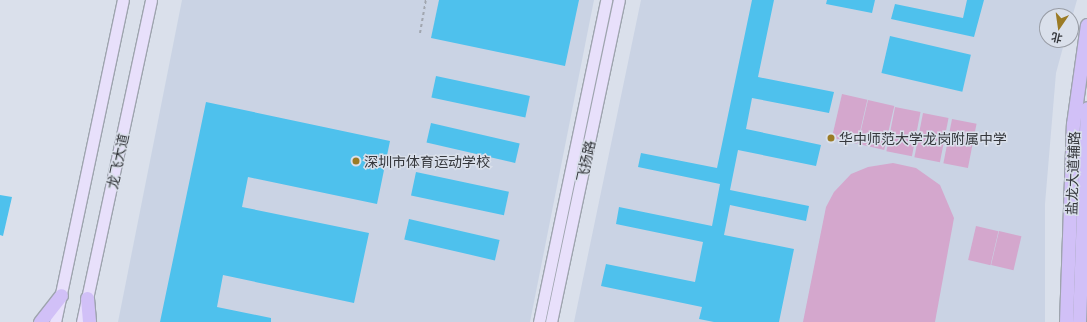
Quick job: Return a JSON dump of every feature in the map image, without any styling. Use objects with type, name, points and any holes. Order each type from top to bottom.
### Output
[{"type":"main road","name":"龙飞大道","points":[[55,322],[123,0]]},
{"type":"main road","name":"龙飞大道","points":[[82,322],[151,0]]},
{"type":"main road","name":"飞扬路","points":[[538,322],[606,0]]},
{"type":"main road","name":"飞扬路","points":[[551,322],[619,0]]},
{"type":"main road","name":"盐龙大道辅路","points":[[1066,322],[1074,124],[1087,25]]},
{"type":"main road","name":"盐龙大道辅路","points":[[1079,322],[1087,108]]},
{"type":"main road","points":[[40,322],[61,295]]},
{"type":"main road","points":[[87,298],[89,322]]},
{"type":"path","points":[[420,33],[426,0]]},
{"type":"shaded area","name":"深圳市体育运动学校","points":[[182,0],[594,0],[530,322],[118,322]]},
{"type":"shaded area","name":"华中师范大学龙岗附属中学","points":[[641,0],[1077,0],[1075,8],[1039,8],[1039,48],[1063,48],[1056,73],[1045,204],[1045,322],[574,322]]},
{"type":"shaded area","points":[[842,94],[867,100],[857,144],[832,138]]},
{"type":"shaded area","points":[[868,100],[894,106],[884,150],[858,144]]},
{"type":"shaded area","points":[[895,107],[921,112],[912,156],[886,151]]},
{"type":"shaded area","points":[[923,113],[949,118],[940,162],[914,157]]},
{"type":"shaded area","points":[[952,119],[977,124],[968,168],[943,163]]},
{"type":"shaded area","points":[[893,163],[916,168],[940,185],[954,218],[935,322],[803,322],[826,207],[834,192],[851,174],[868,167]]},
{"type":"shaded area","points":[[976,226],[998,231],[991,265],[968,260]]},
{"type":"shaded area","points":[[999,231],[1021,236],[1014,270],[991,265]]},
{"type":"building","points":[[439,0],[579,0],[565,66],[431,38]]},
{"type":"building","points":[[752,0],[774,0],[758,77],[834,92],[829,113],[752,98],[746,129],[821,145],[816,166],[738,150],[730,190],[809,206],[806,221],[730,205],[724,235],[794,249],[779,322],[714,322],[699,319],[702,307],[601,286],[606,264],[695,282],[703,242],[616,224],[619,207],[712,226],[720,184],[638,167],[641,153],[717,168]]},
{"type":"building","points":[[827,0],[875,0],[872,13],[826,4]]},
{"type":"building","points":[[967,0],[984,0],[974,37],[891,19],[895,4],[963,18]]},
{"type":"building","points":[[890,36],[971,55],[962,92],[881,73]]},
{"type":"building","points":[[436,76],[530,96],[525,117],[431,98]]},
{"type":"building","points":[[206,102],[390,141],[377,204],[248,177],[242,207],[369,233],[354,303],[223,275],[217,307],[271,318],[271,322],[160,322]]},
{"type":"building","points":[[431,123],[520,143],[515,163],[427,142]]},
{"type":"building","points":[[416,172],[509,192],[504,215],[411,195]]},
{"type":"building","points":[[0,195],[12,197],[3,236],[0,235]]},
{"type":"building","points":[[409,219],[500,240],[495,260],[404,239]]},
{"type":"place","name":"华中师范大学龙岗附属中学","points":[[831,138]]},
{"type":"place","name":"深圳市体育运动学校","points":[[356,161]]}]
